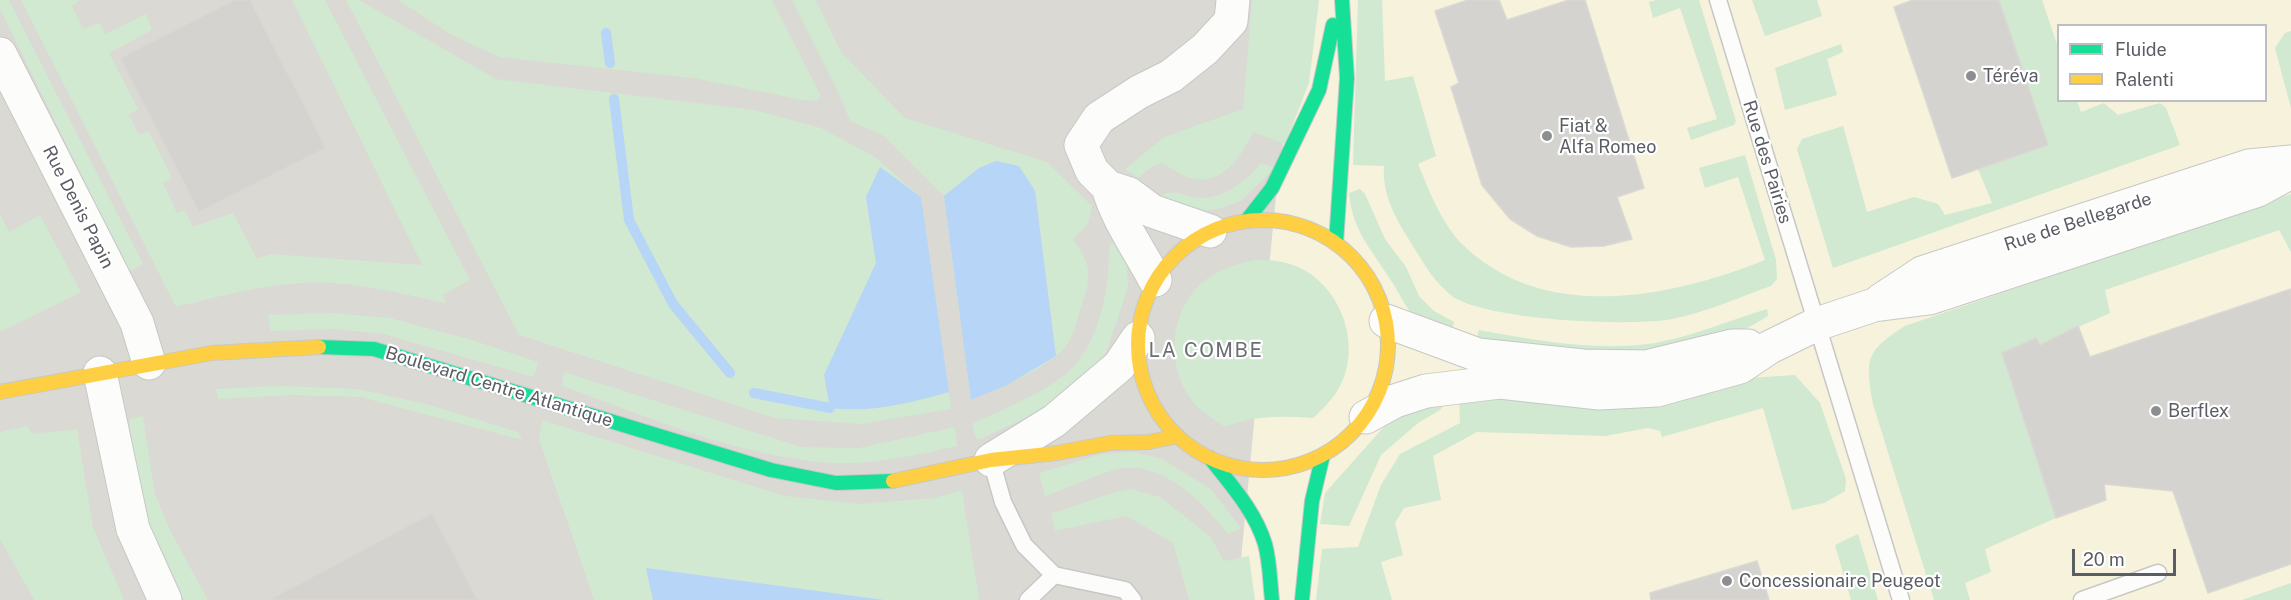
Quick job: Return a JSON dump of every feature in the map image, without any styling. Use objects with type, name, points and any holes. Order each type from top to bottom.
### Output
[{"type":"street","points":[[1210,231],[1152,211],[1129,194],[1108,187],[1092,171],[1081,145],[1099,118],[1139,92],[1171,76],[1205,49],[1231,21],[1233,0]]},
{"type":"street","points":[[1247,220],[1272,188],[1319,90],[1340,0]]},
{"type":"street","points":[[1336,243],[1336,209],[1347,76],[1340,0]]},
{"type":"street","name":"Rue Denis Papin","points":[[0,54],[137,323],[149,363]]},
{"type":"street","name":"Rue de Bellegarde","points":[[1874,305],[1922,273],[2249,166],[2291,162]]},
{"type":"street","name":"Rue de Bellegarde","points":[[1366,417],[1395,401],[1426,391],[1500,382],[1599,393],[1657,390],[1740,367],[1770,347],[1816,324],[1874,305],[1929,298],[2258,190],[2291,172]]},
{"type":"street","points":[[1108,187],[1114,208],[1131,234],[1155,280]]},
{"type":"street","points":[[1247,220],[1278,220],[1309,228],[1336,243],[1351,255],[1373,286],[1386,321],[1388,355],[1381,387],[1366,417],[1346,439],[1323,455],[1296,466],[1266,470],[1238,468],[1210,458],[1178,436],[1155,408],[1141,374],[1138,338],[1140,318],[1155,280],[1170,260],[1189,243],[1210,231],[1247,220]]},
{"type":"street","name":"Rue de Bellegarde","points":[[1386,321],[1478,355],[1583,366],[1646,367],[1732,346],[1770,347]]},
{"type":"street","name":"Boulevard Centre Atlantique","points":[[991,460],[1054,421],[1119,366],[1138,338]]},
{"type":"street","name":"Boulevard Centre Atlantique","points":[[0,392],[149,363],[244,350],[303,347],[374,350],[541,398],[771,470],[836,483],[898,481],[991,460],[1057,453],[1110,443],[1149,442],[1178,436]]},
{"type":"street","points":[[100,373],[133,529],[165,600]]},
{"type":"street","points":[[1302,600],[1312,501],[1323,455]]},
{"type":"street","points":[[1210,458],[1236,490],[1252,516],[1265,545],[1272,600]]},
{"type":"lane","name":"Rue des Pairies","points":[[1718,0],[1901,600]]},
{"type":"lane","points":[[991,460],[1003,502],[1024,545],[1054,575],[1125,590],[1133,600]]},
{"type":"lane","points":[[2082,600],[2158,573]]},
{"type":"lane","points":[[1028,600],[1054,575]]},
{"type":"shaded area","points":[[0,0],[1302,0],[1275,205],[1237,600],[0,600]]},
{"type":"shaded area","points":[[1302,0],[2291,0],[2291,600],[1237,600],[1275,205]]},
{"type":"green space","points":[[0,0],[9,0],[143,264],[129,272],[0,9]]},
{"type":"green space","points":[[21,0],[80,0],[72,6],[83,29],[100,23],[105,34],[146,14],[152,30],[109,53],[138,109],[129,115],[139,135],[149,131],[172,178],[163,183],[177,213],[185,210],[193,227],[233,213],[257,259],[270,254],[422,265],[292,0],[325,0],[470,280],[443,295],[446,303],[375,288],[303,283],[255,289],[176,307]]},
{"type":"green space","points":[[346,0],[359,0],[496,79],[755,110],[821,128],[875,157],[921,197],[951,409],[862,424],[775,418],[519,335]]},
{"type":"green space","points":[[398,0],[772,0],[821,96],[816,101],[802,100],[693,78],[499,57],[450,34]]},
{"type":"green space","points":[[792,0],[816,0],[841,52],[905,118],[1047,162],[1092,206],[1088,224],[1073,239],[1087,264],[1088,279],[1085,297],[1069,342],[1059,354],[1036,370],[971,400],[944,196],[884,136],[850,121]]},
{"type":"green space","points":[[1252,0],[1319,0],[1309,83],[1285,144],[1253,132],[1236,160],[1219,175],[1210,179],[1199,180],[1187,177],[1162,163],[1153,166],[1138,178],[1125,169],[1164,137],[1243,109]]},
{"type":"green space","points":[[1358,0],[1382,0],[1385,81],[1413,76],[1436,156],[1418,164],[1436,206],[1462,244],[1494,269],[1530,286],[1568,294],[1608,296],[1649,293],[1689,285],[1765,260],[1738,177],[1705,188],[1699,168],[1745,155],[1776,260],[1777,279],[1771,286],[1709,309],[1672,319],[1652,321],[1593,322],[1525,316],[1494,311],[1469,304],[1452,296],[1430,273],[1396,218],[1385,188],[1384,166],[1353,165]]},
{"type":"green space","points":[[1699,0],[1736,121],[1734,125],[1691,140],[1687,128],[1717,119],[1680,8],[1653,18],[1649,2]]},
{"type":"green space","points":[[1752,0],[1817,0],[1822,16],[1765,36]]},
{"type":"green space","points":[[1999,0],[2042,0],[2057,44],[2057,102],[2077,102],[2081,112],[2104,103],[2118,115],[2160,103],[2166,108],[2180,145],[1833,268],[1797,149],[1802,139],[1843,126],[1867,212],[1914,197],[1938,204],[1945,215],[1992,203],[1978,169],[2048,145]]},
{"type":"green space","points":[[2291,31],[2291,108],[2275,48],[2285,33]]},
{"type":"green space","points":[[1841,44],[1843,52],[1827,59],[1837,95],[1785,110],[1775,68]]},
{"type":"green space","points":[[1260,163],[1275,168],[1241,201],[1222,208],[1193,213],[1157,199],[1168,193],[1201,198],[1218,195],[1242,182]]},
{"type":"green space","points":[[1360,189],[1365,194],[1385,239],[1406,267],[1419,296],[1434,311],[1454,322],[1451,337],[1432,330],[1416,319],[1363,239],[1354,218],[1349,193]]},
{"type":"green space","points":[[2291,194],[2291,252],[2279,230],[2105,290],[2110,313],[2056,337],[2042,347],[2036,338],[2002,353],[2056,518],[1985,549],[1991,572],[1965,583],[1970,600],[1934,600],[1873,404],[1869,366],[1871,357],[1882,342],[1905,326]]},
{"type":"green space","points":[[0,214],[9,232],[40,215],[81,292],[0,332]]},
{"type":"green space","points":[[1120,238],[1127,266],[1128,287],[1102,365],[1083,384],[1037,413],[980,439],[976,438],[972,424],[1049,386],[1070,370],[1080,358],[1096,329],[1101,312],[1108,279],[1109,246]]},
{"type":"green space","points":[[1255,260],[1279,261],[1300,268],[1316,278],[1329,292],[1346,326],[1349,345],[1348,364],[1336,392],[1313,418],[1258,418],[1225,427],[1202,411],[1181,382],[1176,364],[1176,327],[1191,294],[1204,281],[1228,268]]},
{"type":"green space","points":[[1767,309],[1768,316],[1741,331],[1676,352],[1645,358],[1475,343],[1479,330],[1542,341],[1585,345],[1648,344],[1693,334]]},
{"type":"green space","points":[[330,313],[390,318],[472,340],[538,362],[534,377],[383,334],[335,329],[271,331],[268,315]]},
{"type":"green space","points":[[564,372],[801,447],[859,448],[955,427],[957,446],[872,462],[838,463],[787,458],[689,432],[562,386]]},
{"type":"green space","points":[[1795,375],[1820,403],[1846,479],[1845,491],[1824,503],[1792,510],[1763,408],[1662,437],[1660,431],[1648,428],[1605,436],[1477,432],[1433,456],[1441,500],[1404,508],[1395,523],[1403,555],[1381,562],[1392,600],[1316,600],[1322,549],[1358,547],[1381,485],[1400,454],[1460,423],[1459,397]]},
{"type":"green space","points":[[281,386],[358,389],[426,404],[518,432],[522,440],[360,397],[292,395],[218,399],[216,389]]},
{"type":"green space","points":[[1446,401],[1440,410],[1418,423],[1381,455],[1349,526],[1320,524],[1325,493],[1390,420]]},
{"type":"green space","points":[[143,416],[155,494],[170,530],[208,600],[184,600],[154,545],[136,475],[129,419]]},
{"type":"green space","points":[[542,420],[785,496],[859,504],[934,498],[962,490],[979,600],[594,600],[539,439]]},
{"type":"green space","points":[[27,426],[32,434],[77,429],[93,527],[124,600],[34,600],[0,539],[0,432]]},
{"type":"green space","points":[[1133,452],[1162,459],[1211,489],[1241,528],[1228,534],[1207,510],[1182,488],[1154,472],[1139,468],[1114,470],[1045,496],[1039,473],[1102,454]]},
{"type":"green space","points":[[1131,489],[1160,497],[1210,536],[1224,561],[1249,556],[1255,600],[1189,600],[1173,543],[1126,516],[1055,531],[1051,513]]},
{"type":"green space","points":[[1858,534],[1878,600],[1851,600],[1835,545]]},
{"type":"green space","points":[[2291,583],[2291,600],[2242,600]]},
{"type":"water","points":[[996,161],[1019,166],[1035,191],[1056,356],[1007,385],[971,400],[944,196],[979,168]]},
{"type":"water","points":[[880,167],[921,197],[949,392],[876,408],[830,408],[824,375],[876,263],[866,197]]},
{"type":"water","points":[[646,568],[884,600],[653,600]]},
{"type":"building","points":[[234,0],[250,0],[326,148],[199,212],[120,58]]},
{"type":"building","name":"Fiat & Alfa Romeo","points":[[1468,0],[1499,0],[1507,20],[1569,0],[1585,0],[1644,188],[1617,197],[1632,239],[1604,246],[1571,247],[1537,236],[1510,219],[1482,185],[1451,87],[1459,83],[1435,11]]},
{"type":"building","name":"Téréva","points":[[1913,0],[1999,0],[2048,145],[1952,178],[1894,7]]},
{"type":"building","name":"Berflex","points":[[2291,289],[2291,564],[2208,593],[2173,491],[2104,484],[2106,500],[2056,518],[2002,353],[2036,338],[2040,345],[2078,326],[2090,357]]},
{"type":"building","points":[[432,513],[478,600],[269,600]]},
{"type":"building","name":"Concessionaire Peugeot","points":[[1757,561],[1769,600],[1651,600],[1650,593]]},
{"type":"waterway","points":[[606,33],[610,63]]},
{"type":"waterway","points":[[614,99],[629,220],[673,304],[730,373]]},
{"type":"waterway","points":[[754,393],[830,408]]},
{"type":"traffic: fast","points":[[1336,243],[1347,78],[1342,0]]},
{"type":"traffic: fast","points":[[1247,220],[1272,188],[1319,90],[1333,25]]},
{"type":"traffic: fast","points":[[319,347],[374,349],[771,470],[836,483],[893,481]]},
{"type":"traffic: fast","points":[[1302,600],[1312,501],[1323,455]]},
{"type":"traffic: fast","points":[[1210,458],[1242,499],[1261,532],[1268,558],[1272,600]]},
{"type":"traffic: slow","points":[[1263,220],[1287,223],[1311,230],[1332,241],[1351,257],[1367,276],[1378,297],[1385,321],[1388,345],[1385,369],[1378,393],[1367,414],[1351,433],[1332,449],[1311,460],[1287,467],[1263,470],[1239,467],[1215,460],[1194,449],[1175,433],[1159,414],[1148,393],[1141,369],[1138,345],[1141,321],[1148,297],[1159,276],[1175,257],[1194,241],[1215,230],[1239,223],[1263,220]]},
{"type":"traffic: slow","points":[[0,392],[212,353],[319,347]]},
{"type":"traffic: slow","points":[[893,481],[991,460],[1057,453],[1110,443],[1149,442],[1178,436]]},
{"type":"place","name":"Téréva","points":[[1971,76]]},
{"type":"place","name":"Fiat & Alfa Romeo","points":[[1547,136]]},
{"type":"place","name":"Berflex","points":[[2156,411]]},
{"type":"place","name":"Concessionaire Peugeot","points":[[1727,581]]},
{"type":"district","name":"LA COMBE","points":[[1206,351]]}]
